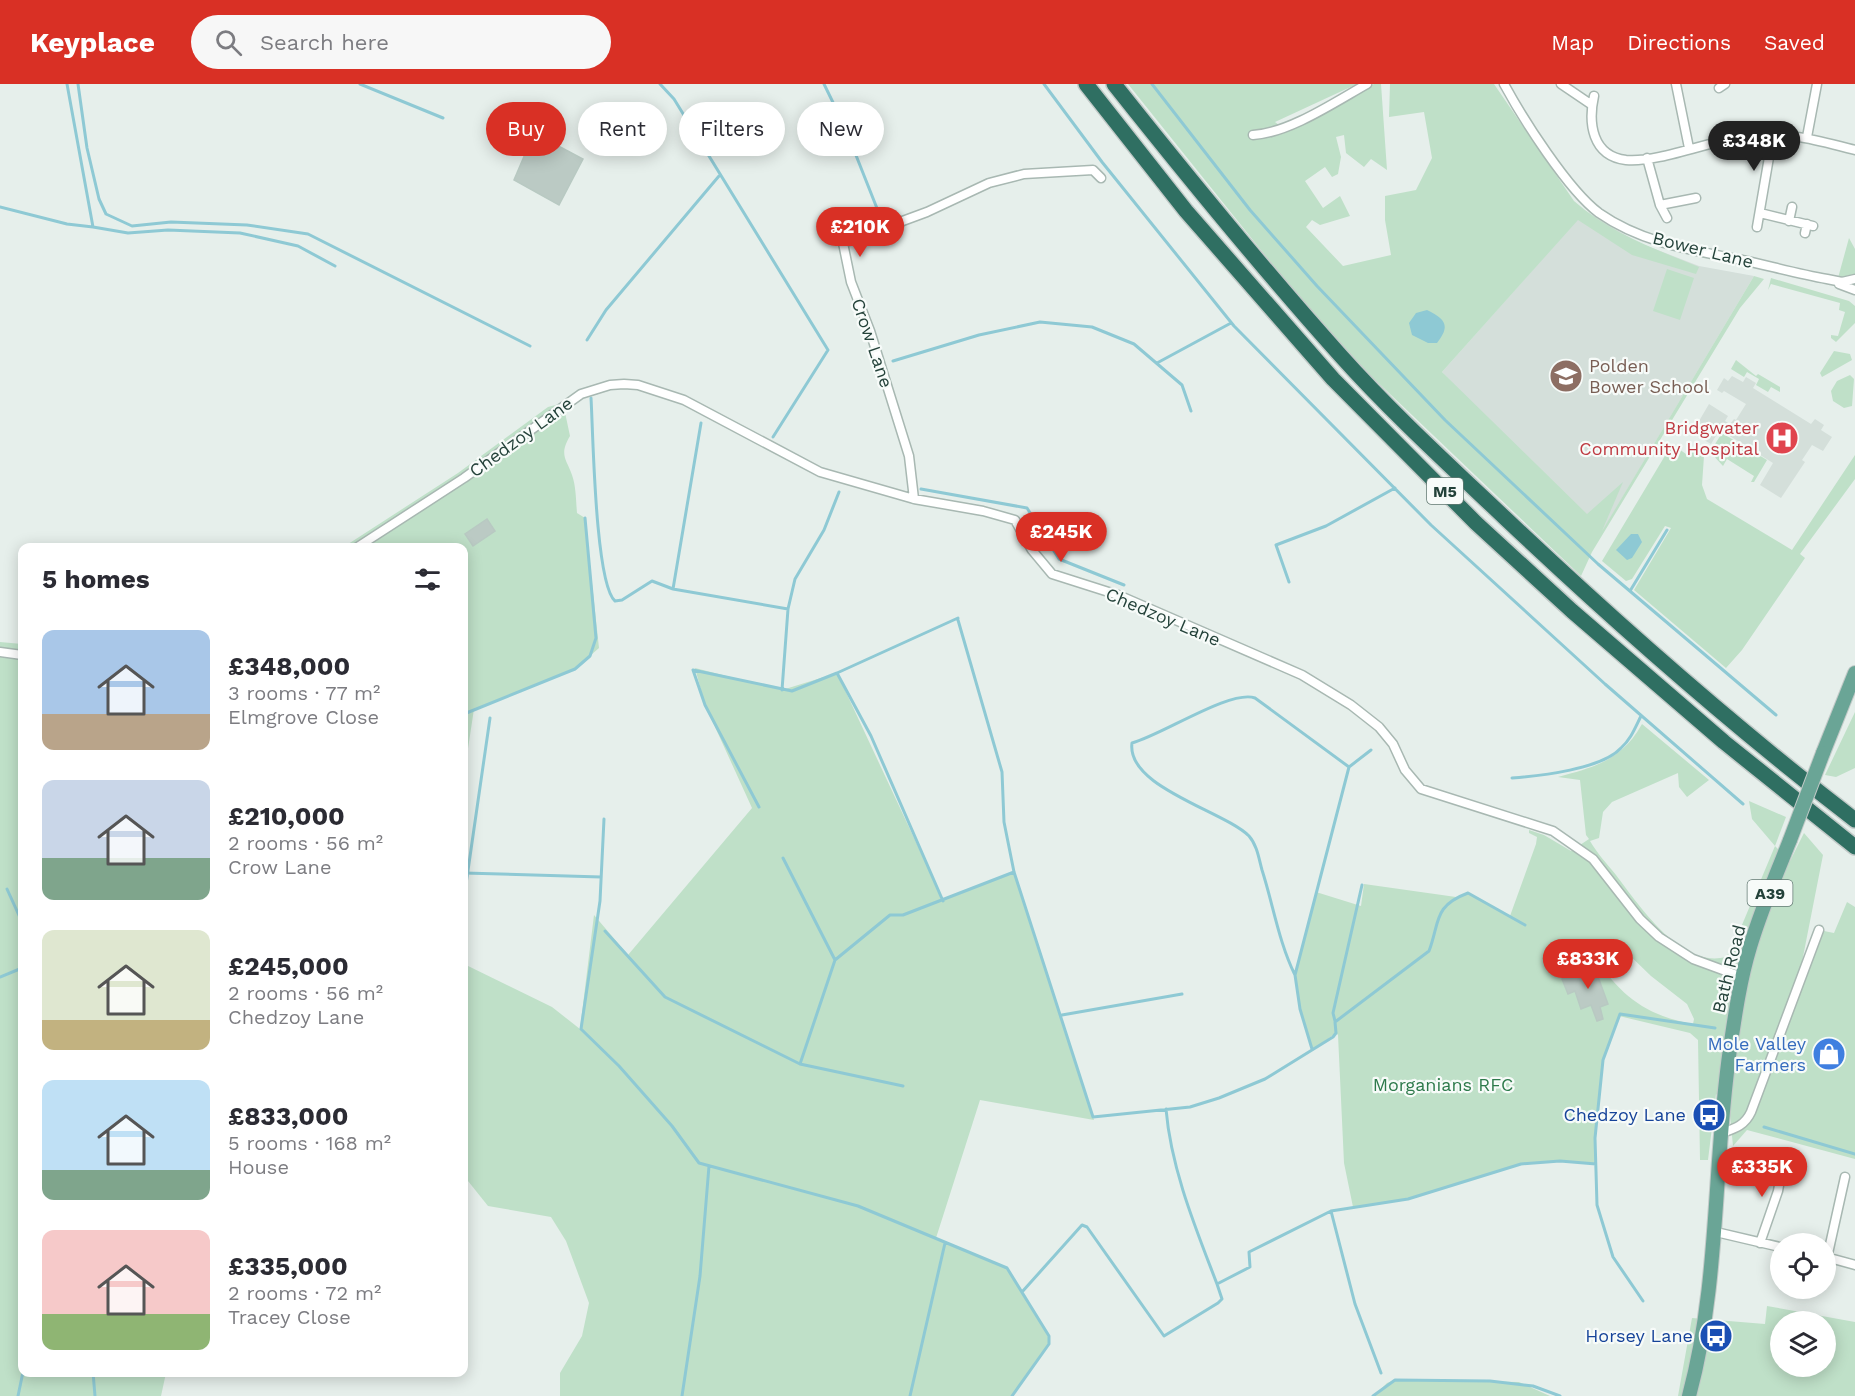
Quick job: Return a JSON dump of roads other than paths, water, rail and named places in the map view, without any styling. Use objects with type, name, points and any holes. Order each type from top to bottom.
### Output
[{"type":"highway","name":"M5","points":[[1086,84],[1186,211],[1333,379],[1476,523],[1572,611],[1715,734],[1855,847]]},
{"type":"highway","name":"M5","points":[[1114,84],[1201,194],[1341,356],[1466,481],[1589,597],[1736,725],[1855,820]]},
{"type":"main road","name":"Bath Road","points":[[1689,1396],[1704,1324],[1716,1232],[1730,1051],[1742,977],[1750,946],[1855,674]]},
{"type":"street","points":[[1253,135],[1264,135],[1296,122],[1367,84]]},
{"type":"street","name":"Bower Lane","points":[[1504,84],[1521,115],[1567,178],[1592,207],[1614,222],[1652,239],[1680,248],[1842,282],[1855,279]]},
{"type":"street","points":[[1561,84],[1593,100],[1589,117],[1593,136],[1606,151],[1624,160],[1647,158],[1726,139],[1773,134],[1808,137],[1855,150]]},
{"type":"street","points":[[1676,84],[1689,148]]},
{"type":"street","points":[[1808,137],[1816,84]]},
{"type":"street","points":[[1757,227],[1773,134]]},
{"type":"street","points":[[1647,158],[1660,205],[1667,218]]},
{"type":"street","name":"Crow Lane","points":[[914,499],[909,456],[870,331],[850,282],[843,243],[927,212],[989,183],[1024,174],[1093,170],[1101,178]]},
{"type":"street","points":[[1660,205],[1696,198]]},
{"type":"street","points":[[1789,221],[1792,207]]},
{"type":"street","points":[[1760,213],[1809,228]]},
{"type":"street","name":"Bower Lane","points":[[1827,279],[1855,290]]},
{"type":"street","name":"Chedzoy Lane","points":[[364,543],[464,478],[573,399],[610,385],[638,385],[684,400],[820,472],[914,499],[983,510],[1015,520],[1032,550],[1052,574],[1118,596],[1302,675],[1351,705],[1379,727],[1393,744],[1405,770],[1421,789],[1553,831],[1593,859],[1640,919],[1659,937],[1693,959],[1742,977]]},
{"type":"street","points":[[0,652],[18,655]]},
{"type":"street","points":[[1722,1133],[1739,1127],[1747,1121],[1819,930]]},
{"type":"street","points":[[1760,1243],[1766,1210],[1778,1191],[1784,1157]]},
{"type":"street","points":[[1832,1233],[1845,1177]]},
{"type":"street","points":[[1716,1232],[1770,1245]]},
{"type":"street","points":[[1836,1260],[1855,1265]]},
{"type":"water","points":[[1427,310],[1438,316],[1444,323],[1444,332],[1437,343],[1428,343],[1412,335],[1409,323],[1416,313]]},
{"type":"water","points":[[1631,534],[1638,534],[1642,542],[1632,558],[1627,560],[1616,550]]},
{"type":"waterway","points":[[0,207],[67,224],[93,227],[67,84]]},
{"type":"waterway","points":[[78,84],[87,148],[99,199],[106,214],[132,226],[171,222],[247,225],[308,234],[530,346]]},
{"type":"waterway","points":[[360,84],[443,118]]},
{"type":"waterway","points":[[660,84],[674,99],[828,350],[773,437]]},
{"type":"waterway","points":[[824,84],[844,125],[884,226]]},
{"type":"waterway","points":[[1044,84],[1102,162],[1234,326],[1431,525],[1605,684],[1743,804]]},
{"type":"waterway","points":[[1152,84],[1250,210],[1317,286],[1445,420],[1598,564],[1776,715]]},
{"type":"waterway","points":[[587,340],[606,310],[719,176]]},
{"type":"waterway","points":[[93,227],[128,233],[168,230],[240,233],[298,246],[335,266]]},
{"type":"waterway","points":[[893,361],[979,335],[1040,322],[1092,327],[1134,344],[1182,385],[1191,411]]},
{"type":"waterway","points":[[1157,363],[1231,323]]},
{"type":"waterway","points":[[591,398],[599,538],[608,589],[615,601],[622,600],[652,581],[673,589],[788,609]]},
{"type":"waterway","points":[[673,589],[701,423]]},
{"type":"waterway","points":[[1289,582],[1276,545],[1326,526],[1395,488]]},
{"type":"waterway","points":[[921,489],[1027,508],[1059,559],[1124,585]]},
{"type":"waterway","points":[[782,690],[788,609],[795,579],[824,530],[839,492]]},
{"type":"waterway","points":[[468,712],[575,669],[590,656],[596,638],[585,518]]},
{"type":"waterway","points":[[1630,591],[1667,530]]},
{"type":"waterway","points":[[759,807],[705,705],[693,670],[792,691],[958,618]]},
{"type":"waterway","points":[[958,620],[1002,772],[1004,822],[1014,872],[1093,1117],[1190,1107],[1265,1079],[1333,1037],[1336,1033],[1335,1022],[1429,951],[1443,909],[1449,903],[1468,893],[1525,925]]},
{"type":"waterway","points":[[837,673],[871,736],[943,901]]},
{"type":"waterway","points":[[1295,975],[1289,963],[1252,840],[1237,827],[1179,797],[1144,773],[1134,759],[1132,743],[1213,706],[1244,697],[1255,698],[1349,767]]},
{"type":"waterway","points":[[1512,778],[1570,770],[1600,761],[1624,745],[1641,716]]},
{"type":"waterway","points":[[468,870],[490,718]]},
{"type":"waterway","points":[[1312,1049],[1300,1009],[1295,975],[1349,767],[1371,750]]},
{"type":"waterway","points":[[604,819],[600,901],[581,1029],[619,1066],[672,1126],[699,1163],[858,1206],[1007,1268],[1049,1336],[1049,1344],[1012,1396]]},
{"type":"waterway","points":[[783,858],[835,960]]},
{"type":"waterway","points":[[800,1064],[835,960],[890,915],[903,915],[1014,872]]},
{"type":"waterway","points":[[468,873],[601,877]]},
{"type":"waterway","points":[[1335,1021],[1333,1013],[1362,885]]},
{"type":"waterway","points":[[7,889],[18,913]]},
{"type":"waterway","points":[[605,931],[665,997],[800,1064],[903,1086]]},
{"type":"waterway","points":[[0,977],[18,970]]},
{"type":"waterway","points":[[1062,1015],[1182,994]]},
{"type":"waterway","points":[[1643,1301],[1613,1257],[1597,1205],[1595,1138],[1603,1060],[1620,1014],[1715,1028]]},
{"type":"waterway","points":[[1166,1109],[1179,1176],[1217,1284]]},
{"type":"waterway","points":[[1764,1127],[1855,1154]]},
{"type":"waterway","points":[[1022,1292],[1082,1225],[1087,1227],[1164,1336],[1218,1303],[1222,1299],[1217,1284],[1250,1267],[1249,1252],[1331,1211],[1408,1199],[1521,1164],[1560,1161],[1596,1164]]},
{"type":"waterway","points":[[682,1396],[700,1276],[709,1166]]},
{"type":"waterway","points":[[1331,1211],[1355,1304],[1381,1373]]},
{"type":"waterway","points":[[910,1396],[945,1243]]},
{"type":"waterway","points":[[18,1396],[22,1377]]},
{"type":"waterway","points":[[93,1377],[95,1396]]},
{"type":"waterway","points":[[1373,1396],[1395,1380],[1490,1381],[1533,1386],[1560,1396]]},
{"type":"place","name":"Polden Bower School","points":[[1566,376]]},
{"type":"place","name":"Bridgwater Community Hospital","points":[[1782,438]]},
{"type":"place","name":"Mole Valley Farmers","points":[[1829,1054]]},
{"type":"place","name":"Chedzoy Lane","points":[[1709,1115]]},
{"type":"place","name":"Horsey Lane","points":[[1716,1336]]},
{"type":"park label","name":"Morganians RFC","points":[[1443,1085]]}]
